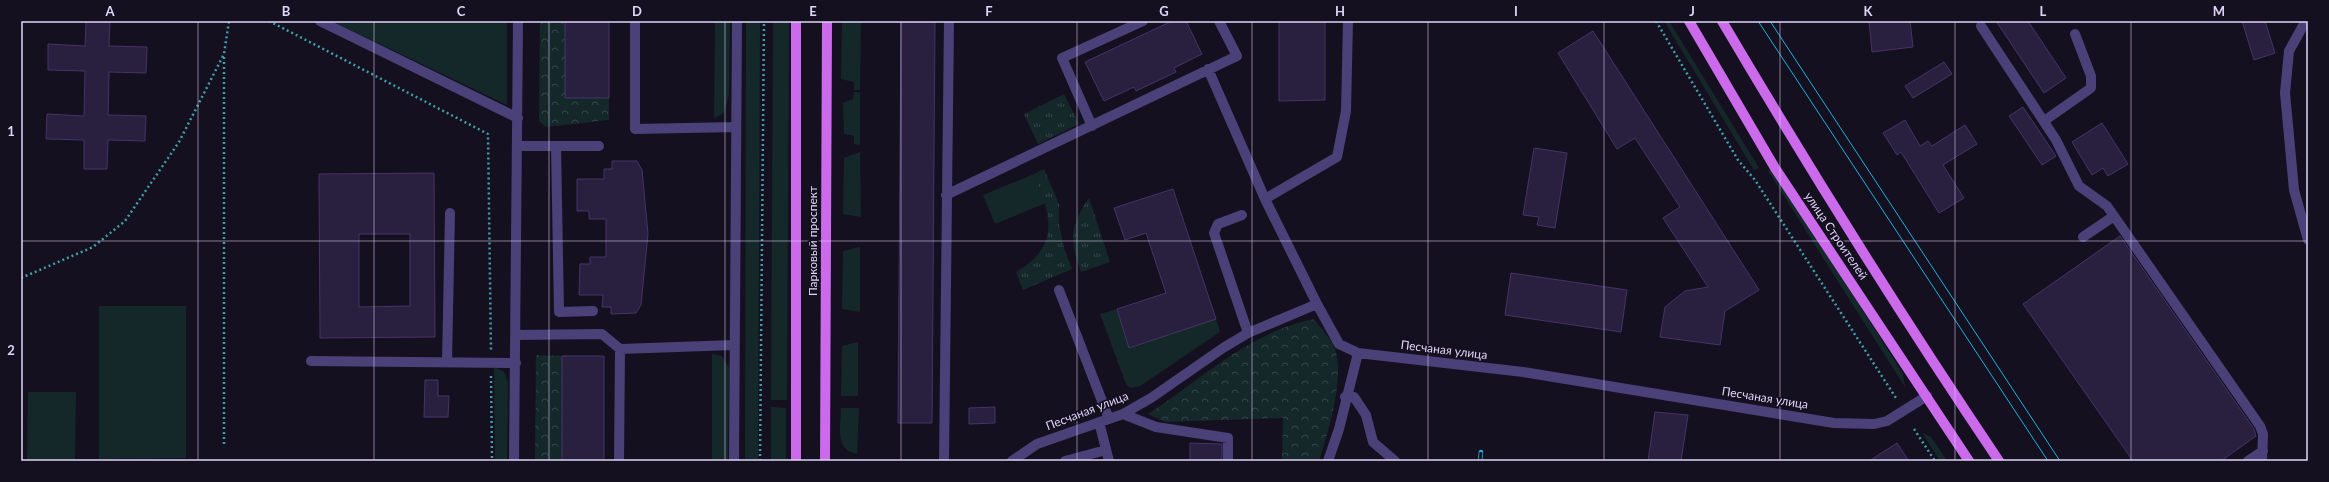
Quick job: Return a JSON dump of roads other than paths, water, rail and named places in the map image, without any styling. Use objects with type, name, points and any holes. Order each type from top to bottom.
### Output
[{"type":"main road","name":"Парковый проспект","points":[[796,21],[796,461]]},
{"type":"main road","name":"Парковый проспект","points":[[825,461],[827,21]]},
{"type":"main road","name":"улица Строителей","points":[[1689,21],[1775,168],[1969,461]]},
{"type":"main road","name":"улица Строителей","points":[[1722,21],[1800,153],[1942,376],[1999,461]]},
{"type":"street","points":[[320,21],[518,118]]},
{"type":"street","points":[[514,461],[518,21]]},
{"type":"street","points":[[635,21],[635,129],[736,127]]},
{"type":"street","points":[[734,461],[737,21]]},
{"type":"street","points":[[944,461],[948,21]]},
{"type":"street","points":[[1092,126],[1062,58],[1142,21]]},
{"type":"street","points":[[946,195],[1237,56],[1219,21]]},
{"type":"street","points":[[1265,198],[1337,157],[1346,111],[1348,21]]},
{"type":"street","points":[[2308,22],[2304,24],[2289,51],[2285,93],[2294,190],[2308,240]]},
{"type":"street","points":[[1981,26],[2056,140],[2079,186],[2107,206],[2260,426],[2263,456],[2248,461]]},
{"type":"street","points":[[2044,121],[2091,88],[2091,76],[2075,34]]},
{"type":"street","points":[[1208,69],[1265,198],[1317,304]]},
{"type":"street","points":[[518,146],[599,146]]},
{"type":"street","points":[[556,146],[558,312],[593,311]]},
{"type":"street","points":[[447,362],[450,213]]},
{"type":"street","points":[[1242,215],[1218,224],[1214,233],[1248,333]]},
{"type":"street","points":[[2083,237],[2114,216]]},
{"type":"street","points":[[1059,290],[1104,420],[1106,450],[1109,461]]},
{"type":"street","name":"Песчаная улица","points":[[1012,461],[1037,444],[1123,414],[1151,398],[1223,348],[1248,333],[1317,304],[1339,344],[1358,353],[1523,372],[1834,423],[1874,424],[1887,421],[1927,396]]},
{"type":"street","points":[[516,335],[602,334],[620,349],[734,345]]},
{"type":"street","points":[[619,461],[620,349]]},
{"type":"street","points":[[1328,461],[1358,353]]},
{"type":"street","points":[[311,361],[516,363]]},
{"type":"street","points":[[1345,397],[1354,397],[1366,415],[1373,442],[1395,461]]},
{"type":"street","points":[[1123,414],[1156,427],[1228,438],[1228,461]]},
{"type":"street","points":[[1065,461],[1106,450]]},
{"type":"tram line","points":[[1758,21],[2048,461]]},
{"type":"tram line","points":[[1770,21],[2060,461]]},
{"type":"railway","points":[[1480,461],[1481,452]]}]
